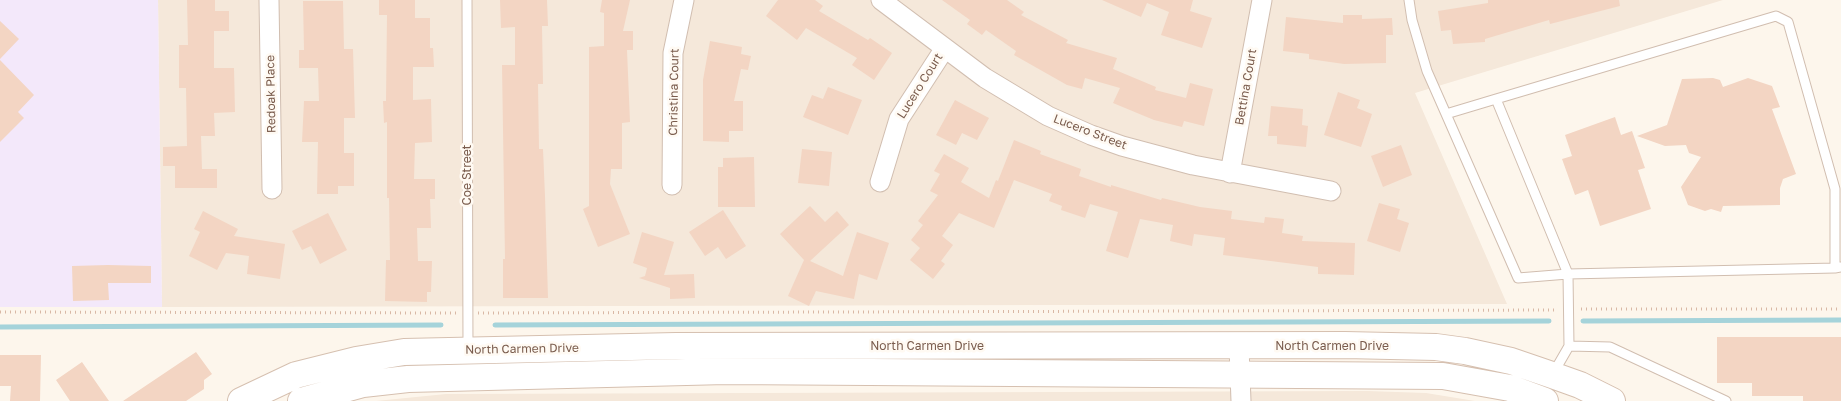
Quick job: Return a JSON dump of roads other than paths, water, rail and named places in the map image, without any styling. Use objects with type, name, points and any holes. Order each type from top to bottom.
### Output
[{"type":"main road","name":"North Carmen Drive","points":[[241,401],[296,375],[356,360],[404,352],[692,346],[1345,345],[1436,347],[1511,361],[1546,390]]},
{"type":"main road","name":"North Carmen Drive","points":[[301,401],[363,384],[468,376],[710,372],[1443,376],[1510,388],[1546,390],[1580,385],[1612,401]]},
{"type":"street","name":"Redoak Place","points":[[269,0],[272,188]]},
{"type":"street","name":"Christina Court","points":[[672,185],[673,53],[684,0]]},
{"type":"street","name":"Lucero Street","points":[[881,0],[985,78],[1024,102],[1091,135],[1122,146],[1230,174],[1331,191]]},
{"type":"street","name":"Bettina Court","points":[[1230,174],[1262,0]]},
{"type":"street","name":"Lucero Court","points":[[880,182],[899,119],[944,48]]},
{"type":"street","points":[[1239,346],[1240,401]]},
{"type":"lane","name":"Coe Street","points":[[467,0],[468,351]]},
{"type":"lane","points":[[1409,0],[1412,20],[1427,72],[1518,278],[1568,274],[1838,267],[1835,189],[1788,22],[1776,16],[1446,114]]},
{"type":"lane","points":[[1496,99],[1568,274],[1569,346],[1546,390]]},
{"type":"lane","points":[[1569,346],[1610,347],[1726,401]]},
{"type":"waterway","points":[[1583,321],[1841,320]]},
{"type":"waterway","points":[[495,325],[1549,321]]},
{"type":"waterway","points":[[0,327],[441,325]]}]
